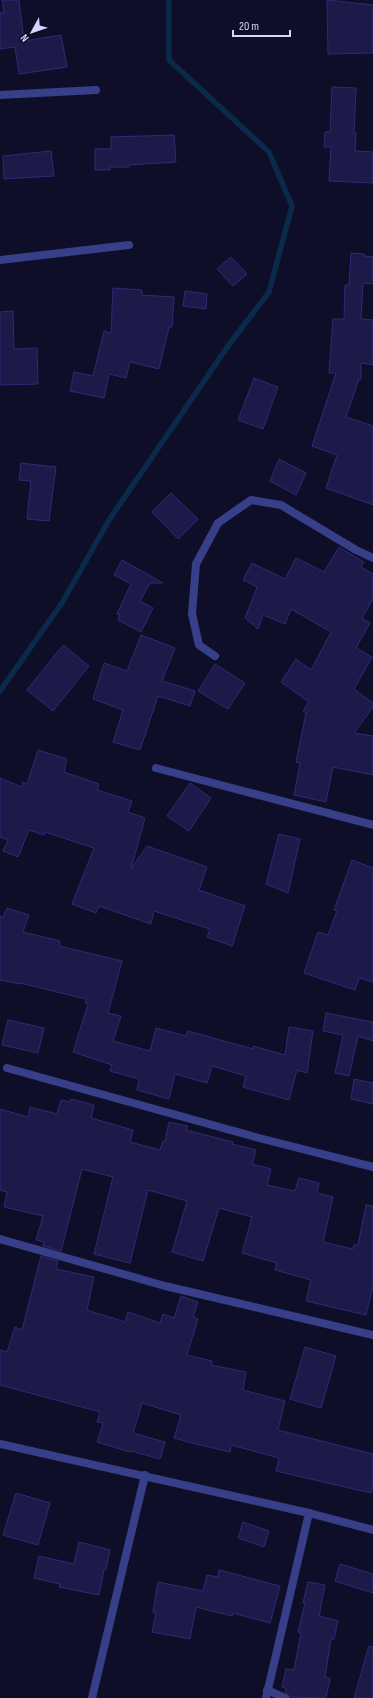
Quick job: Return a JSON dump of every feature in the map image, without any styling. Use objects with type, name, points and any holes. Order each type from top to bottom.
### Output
[{"type":"street","points":[[0,95],[96,90]]},
{"type":"street","points":[[0,260],[129,245]]},
{"type":"street","points":[[214,656],[199,645],[192,614],[196,564],[218,523],[251,500],[281,505],[356,550],[373,558]]},
{"type":"street","points":[[156,768],[373,825]]},
{"type":"street","points":[[7,1068],[259,1138],[373,1167]]},
{"type":"street","points":[[0,1239],[165,1286],[373,1335]]},
{"type":"street","points":[[0,1444],[145,1475],[309,1513],[373,1530]]},
{"type":"street","points":[[92,1698],[145,1475]]},
{"type":"street","points":[[285,1698],[266,1694],[309,1513]]},
{"type":"building","points":[[2,0],[19,0],[24,41],[61,35],[67,67],[19,74],[15,47],[0,49],[0,13],[4,12]]},
{"type":"building","points":[[327,0],[373,5],[373,53],[328,54]]},
{"type":"building","points":[[332,87],[356,88],[354,133],[356,133],[355,151],[373,152],[373,183],[329,181],[331,147],[324,147],[325,132],[330,132]]},
{"type":"building","points":[[174,135],[176,162],[129,165],[129,167],[110,167],[110,170],[95,170],[95,149],[111,149],[111,137]]},
{"type":"building","points":[[51,151],[54,176],[4,179],[3,156]]},
{"type":"building","points":[[351,253],[364,254],[364,256],[373,257],[373,284],[363,283],[361,319],[373,320],[373,365],[361,363],[361,379],[359,379],[346,417],[373,426],[373,505],[326,488],[337,455],[312,446],[336,373],[329,373],[333,319],[344,319],[345,285],[349,285]]},
{"type":"building","points":[[231,257],[247,274],[233,286],[217,269]]},
{"type":"building","points":[[113,288],[142,290],[142,295],[174,297],[172,327],[169,327],[159,369],[130,362],[126,378],[109,374],[104,398],[70,391],[74,372],[93,376],[104,331],[111,333]]},
{"type":"building","points":[[185,291],[207,294],[206,309],[183,306]]},
{"type":"building","points":[[13,311],[14,349],[37,348],[38,384],[0,385],[0,312]]},
{"type":"building","points":[[254,378],[278,387],[263,429],[238,420]]},
{"type":"building","points":[[279,459],[306,473],[296,495],[270,481]]},
{"type":"building","points":[[21,463],[56,467],[49,521],[27,519],[31,481],[19,480]]},
{"type":"building","points":[[171,493],[198,519],[178,539],[152,512]]},
{"type":"building","points":[[339,547],[364,562],[361,567],[373,574],[373,599],[362,618],[370,623],[356,648],[372,657],[354,689],[373,703],[373,707],[354,733],[373,736],[373,775],[333,767],[326,802],[294,795],[300,763],[296,762],[306,713],[303,711],[309,702],[281,682],[296,659],[311,670],[331,632],[291,609],[285,624],[263,615],[258,629],[245,618],[257,587],[243,580],[252,563],[285,579],[296,558],[324,572]]},
{"type":"building","points":[[122,560],[163,583],[150,583],[140,601],[153,608],[141,632],[118,620],[120,615],[117,614],[131,584],[114,575]]},
{"type":"building","points":[[141,635],[175,648],[162,681],[195,691],[190,706],[158,696],[140,750],[113,742],[123,710],[93,699],[104,663],[127,671]]},
{"type":"building","points":[[63,645],[89,666],[53,711],[27,690]]},
{"type":"building","points":[[215,664],[245,683],[228,709],[198,691]]},
{"type":"building","points":[[38,750],[67,759],[64,772],[99,784],[97,790],[132,801],[128,812],[145,818],[131,869],[147,846],[207,867],[199,890],[245,906],[232,946],[207,937],[210,929],[154,911],[151,924],[99,906],[96,913],[72,904],[94,848],[45,832],[44,835],[29,830],[18,857],[3,851],[8,840],[0,837],[0,778],[22,787],[23,782],[27,784]]},
{"type":"building","points":[[190,783],[211,798],[189,831],[167,816]]},
{"type":"building","points":[[279,834],[300,839],[288,893],[266,884]]},
{"type":"building","points":[[352,860],[373,868],[373,982],[359,978],[355,990],[304,973],[318,932],[328,935],[337,911],[334,910]]},
{"type":"building","points":[[7,908],[29,915],[23,932],[60,941],[59,946],[122,961],[108,1013],[121,1016],[113,1041],[150,1051],[156,1028],[186,1036],[188,1031],[253,1049],[253,1046],[285,1055],[289,1027],[313,1031],[307,1073],[297,1070],[289,1100],[243,1087],[246,1076],[212,1066],[207,1083],[175,1074],[169,1099],[137,1090],[139,1079],[110,1071],[112,1065],[73,1052],[88,1004],[85,1003],[86,999],[20,983],[0,980],[0,916],[3,917]]},
{"type":"building","points":[[326,1013],[373,1022],[373,1041],[358,1036],[349,1076],[335,1073],[343,1035],[323,1031]]},
{"type":"building","points":[[8,1020],[44,1028],[38,1053],[2,1045]]},
{"type":"building","points":[[354,1079],[373,1083],[373,1104],[351,1099]]},
{"type":"building","points":[[71,1099],[94,1105],[91,1118],[133,1130],[130,1142],[160,1150],[163,1141],[165,1141],[169,1122],[188,1126],[186,1130],[233,1142],[232,1144],[256,1150],[252,1164],[271,1169],[267,1185],[295,1191],[299,1178],[319,1183],[317,1193],[333,1197],[323,1242],[353,1249],[354,1245],[358,1245],[366,1205],[373,1206],[373,1286],[366,1315],[306,1301],[311,1280],[275,1270],[277,1263],[242,1253],[252,1217],[219,1208],[203,1261],[172,1252],[187,1201],[148,1190],[130,1263],[94,1254],[113,1177],[82,1169],[61,1251],[43,1246],[44,1242],[36,1240],[43,1216],[4,1207],[7,1192],[0,1190],[0,1109],[28,1117],[30,1107],[57,1114],[61,1100],[70,1102]]},
{"type":"building","points":[[41,1256],[58,1261],[56,1269],[94,1277],[87,1310],[125,1322],[128,1312],[160,1323],[163,1314],[174,1318],[181,1296],[198,1302],[193,1317],[198,1319],[187,1355],[212,1361],[211,1365],[246,1372],[243,1390],[285,1401],[278,1430],[373,1454],[373,1485],[371,1493],[276,1471],[279,1458],[231,1445],[230,1452],[174,1438],[181,1415],[142,1403],[133,1433],[165,1442],[160,1459],[131,1451],[130,1452],[97,1442],[103,1423],[97,1422],[100,1412],[0,1385],[0,1350],[7,1352],[15,1327],[22,1330]]},
{"type":"building","points":[[305,1347],[336,1356],[321,1408],[290,1399]]},
{"type":"building","points":[[16,1493],[50,1503],[38,1545],[3,1535]]},
{"type":"building","points":[[243,1522],[269,1531],[264,1547],[238,1538]]},
{"type":"building","points":[[79,1542],[110,1550],[99,1595],[59,1587],[60,1584],[34,1578],[39,1556],[74,1564]]},
{"type":"building","points":[[340,1564],[373,1574],[373,1593],[335,1581]]},
{"type":"building","points":[[219,1570],[280,1586],[270,1623],[233,1613],[232,1616],[196,1607],[190,1639],[152,1632],[156,1613],[153,1612],[158,1582],[203,1591],[207,1575],[218,1577]]},
{"type":"building","points":[[308,1582],[325,1585],[319,1616],[338,1621],[334,1639],[331,1639],[325,1677],[330,1679],[326,1698],[290,1697],[285,1692],[286,1688],[282,1687],[286,1669],[294,1670],[301,1633],[298,1632]]},
{"type":"building","points":[[369,1646],[373,1647],[373,1698],[354,1698]]},
{"type":"waterway","points":[[0,691],[62,603],[109,520],[228,346],[269,292],[292,206],[269,152],[169,60],[169,0]]}]
